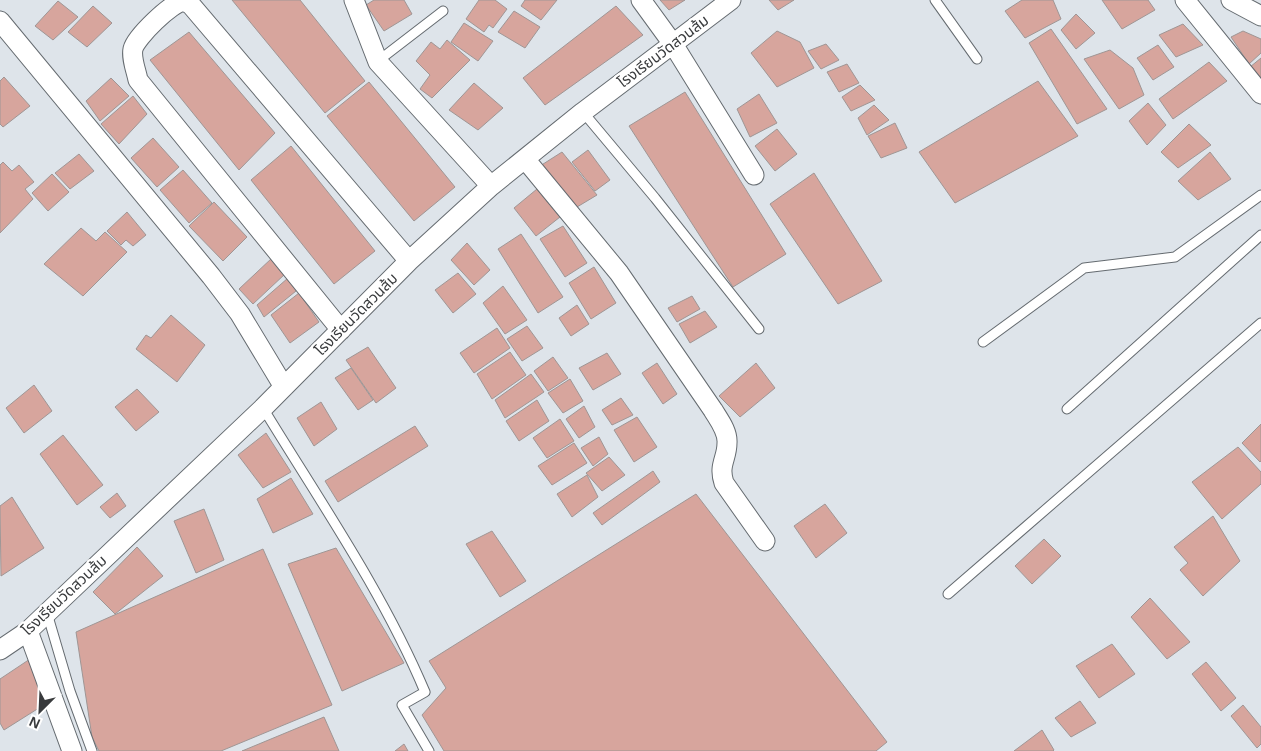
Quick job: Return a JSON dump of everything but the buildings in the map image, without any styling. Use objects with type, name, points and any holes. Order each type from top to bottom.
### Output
[{"type":"street","points":[[354,0],[378,62],[492,186]]},
{"type":"street","points":[[641,0],[673,44],[754,175]]},
{"type":"street","name":"โรงเรียนวัดสวนส้ม","points":[[0,650],[28,631],[263,408],[409,261],[492,186],[583,112],[731,0]]},
{"type":"street","points":[[1185,0],[1261,94]]},
{"type":"street","points":[[1231,0],[1261,16]]},
{"type":"street","points":[[341,330],[138,80],[132,54],[136,41],[172,5],[184,1],[191,5],[409,261]]},
{"type":"street","points":[[0,21],[211,276],[240,314],[284,387]]},
{"type":"street","points":[[525,160],[619,274],[713,410],[725,431],[727,444],[721,473],[724,483],[766,541]]},
{"type":"street","points":[[28,631],[72,751]]},
{"type":"lane","points":[[935,0],[977,59]]},
{"type":"lane","points":[[378,62],[443,11]]},
{"type":"lane","points":[[583,112],[655,198],[759,329]]},
{"type":"lane","points":[[983,342],[1084,268],[1175,257],[1261,194]]},
{"type":"lane","points":[[1067,409],[1261,236]]},
{"type":"lane","points":[[948,594],[1261,323]]},
{"type":"lane","points":[[263,408],[384,605],[410,656],[425,692],[402,705],[429,751]]},
{"type":"lane","points":[[47,612],[70,691],[92,751]]}]
